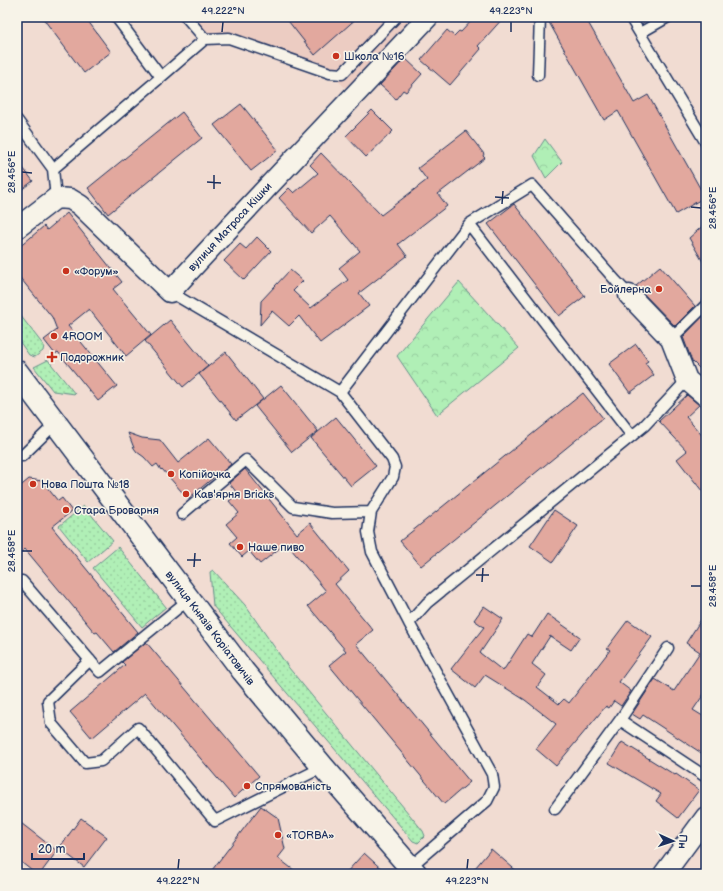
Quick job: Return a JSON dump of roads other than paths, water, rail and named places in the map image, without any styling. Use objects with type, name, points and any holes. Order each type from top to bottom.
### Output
[{"type":"main road","name":"вулиця Князів Коріатовичів","points":[[17,372],[242,671],[413,870]]},
{"type":"street","name":"вулиця Матроса Кішки","points":[[170,292],[259,195],[428,17]]},
{"type":"street","points":[[17,228],[56,198],[70,199],[80,205],[170,292]]},
{"type":"street","points":[[629,295],[671,339],[687,380],[706,396]]},
{"type":"street","points":[[664,874],[706,817]]},
{"type":"lane","points":[[116,17],[161,77]]},
{"type":"lane","points":[[186,17],[205,39]]},
{"type":"lane","points":[[53,169],[205,39],[230,38],[330,73],[342,74],[396,17]]},
{"type":"lane","points":[[538,75],[540,17]]},
{"type":"lane","points":[[630,17],[706,143]]},
{"type":"lane","points":[[640,33],[668,17]]},
{"type":"lane","points":[[17,120],[53,169],[56,198]]},
{"type":"lane","points":[[340,392],[469,224],[532,186],[629,295]]},
{"type":"lane","points":[[469,224],[632,436]]},
{"type":"lane","points":[[170,292],[340,392],[392,459],[394,467],[393,477],[371,512],[368,532],[372,552],[409,623],[492,774],[494,787],[487,800],[413,870]]},
{"type":"lane","points":[[671,339],[706,305]]},
{"type":"lane","points":[[409,623],[427,603],[644,426],[687,380]]},
{"type":"lane","points":[[19,458],[56,423]]},
{"type":"lane","points":[[182,514],[246,460],[293,507],[332,513],[371,512]]},
{"type":"lane","points":[[17,585],[22,581],[100,672],[188,600]]},
{"type":"lane","points":[[555,809],[620,720],[668,648]]},
{"type":"lane","points":[[90,660],[48,701],[51,723],[85,763],[101,761],[138,728],[215,822],[323,767]]},
{"type":"lane","points":[[620,720],[706,777]]},
{"type":"place","name":"Школа №16","points":[[336,56]]},
{"type":"place","name":"«Форум»","points":[[66,271]]},
{"type":"place","name":"Бойлерна","points":[[659,289]]},
{"type":"place","name":"4ROOM","points":[[54,336]]},
{"type":"place","name":"Подорожник","points":[[52,357]]},
{"type":"place","name":"Копійочка","points":[[171,474]]},
{"type":"place","name":"Нова Пошта №18","points":[[33,484]]},
{"type":"place","name":"Кав'ярня Bricks","points":[[186,494]]},
{"type":"place","name":"Стара Броварня","points":[[66,510]]},
{"type":"place","name":"Наше пиво","points":[[240,547]]},
{"type":"place","name":"Спрямованість","points":[[247,786]]},
{"type":"place","name":"«TORBA»","points":[[278,835]]}]
